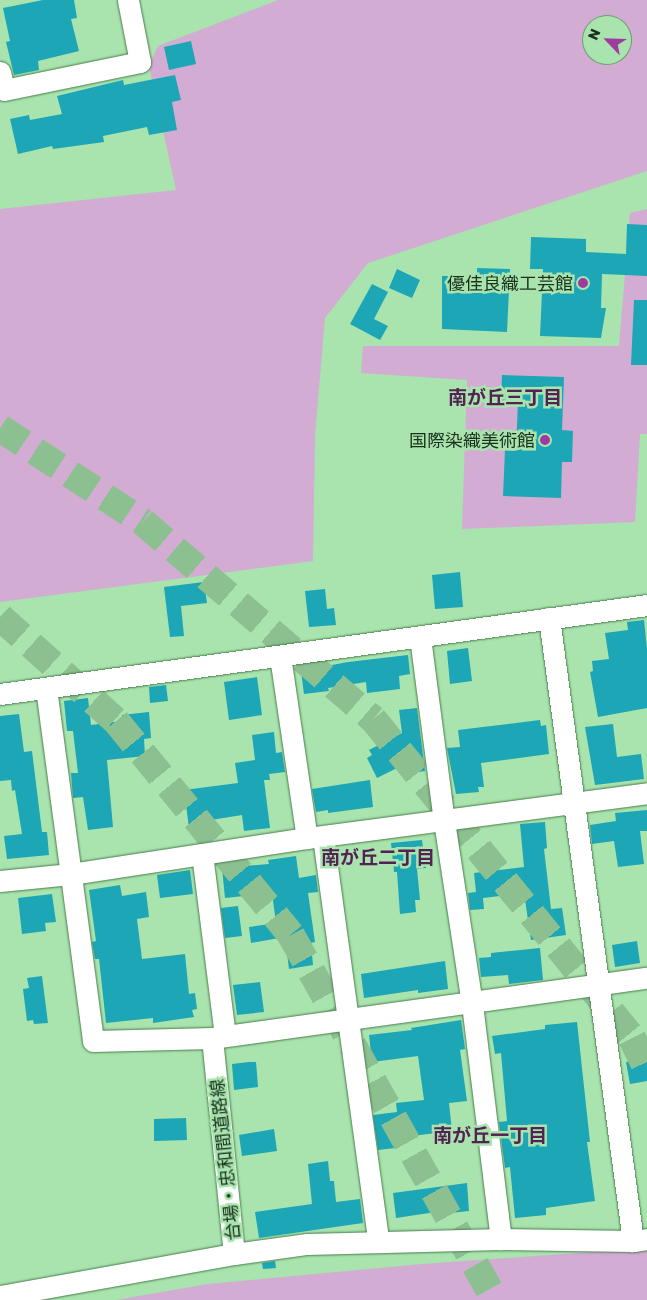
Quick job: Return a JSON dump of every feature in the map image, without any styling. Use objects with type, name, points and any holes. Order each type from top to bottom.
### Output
[{"type":"street","points":[[0,72],[4,90],[140,62],[128,0]]},
{"type":"street","points":[[0,694],[647,605]]},
{"type":"street","points":[[234,1254],[308,1244],[378,1241],[502,1239],[640,1240],[598,986],[549,618]]},
{"type":"street","points":[[420,637],[444,821],[472,1004],[502,1239]]},
{"type":"street","points":[[280,656],[347,1019],[378,1241]]},
{"type":"street","points":[[46,688],[93,1041],[219,1037],[472,1004],[647,978]]},
{"type":"street","points":[[0,881],[71,874],[315,838],[647,793]]},
{"type":"street","name":"台場・忠和間道路線","points":[[0,1296],[234,1254],[219,1037],[202,854]]},
{"type":"shaded area","points":[[278,0],[647,0],[647,171],[368,263],[325,318],[315,435],[313,561],[0,602],[0,209],[176,190],[149,66],[158,46]]},
{"type":"shaded area","points":[[647,209],[647,434],[640,434],[635,522],[462,529],[467,380],[361,373],[363,346],[619,346],[630,213]]},
{"type":"shaded area","points":[[647,1248],[647,1300],[116,1300],[208,1284],[422,1264]]},
{"type":"building","points":[[43,0],[74,0],[77,18],[71,19],[79,51],[38,61],[39,70],[14,75],[6,42],[10,41],[3,8]]},
{"type":"building","points":[[191,41],[196,64],[169,70],[164,47]]},
{"type":"building","points":[[175,75],[181,100],[172,102],[177,130],[149,135],[147,127],[103,136],[104,142],[53,149],[52,146],[18,154],[10,119],[29,115],[30,120],[62,114],[57,96],[123,80],[124,85]]},
{"type":"building","name":"優佳良織工芸館","points":[[627,224],[647,225],[647,276],[602,274],[601,308],[606,308],[601,338],[540,336],[543,269],[530,269],[531,237],[586,239],[586,252],[626,254]]},
{"type":"building","points":[[477,268],[510,269],[507,332],[442,329],[442,276],[477,276]]},
{"type":"building","points":[[397,269],[420,280],[412,298],[389,288]]},
{"type":"building","points":[[372,284],[388,292],[374,319],[388,326],[380,340],[350,324]]},
{"type":"building","points":[[634,300],[647,300],[647,365],[631,365]]},
{"type":"building","name":"国際染織美術館","points":[[502,375],[564,377],[562,430],[573,431],[572,462],[562,462],[561,498],[503,496],[505,450],[516,451],[518,401],[501,401]]},
{"type":"building","points":[[460,572],[463,607],[435,609],[432,575]]},
{"type":"building","points":[[204,582],[207,603],[181,606],[184,636],[170,637],[164,587]]},
{"type":"building","points":[[325,589],[327,609],[334,608],[336,625],[309,627],[305,591]]},
{"type":"building","points":[[644,620],[647,649],[647,708],[598,717],[590,672],[593,671],[592,661],[609,659],[605,633],[628,630],[627,622]]},
{"type":"building","points":[[468,648],[472,681],[450,684],[447,651]]},
{"type":"building","points":[[408,655],[410,674],[399,676],[400,689],[367,693],[366,682],[328,688],[329,691],[304,694],[301,671],[332,667],[332,665],[348,662]]},
{"type":"building","points":[[257,677],[262,715],[229,720],[224,682]]},
{"type":"building","points":[[166,685],[168,701],[150,703],[149,687]]},
{"type":"building","points":[[88,698],[91,725],[122,721],[122,715],[149,712],[151,738],[144,739],[145,756],[107,760],[113,827],[88,830],[83,797],[73,798],[71,773],[78,773],[73,731],[67,731],[64,701]]},
{"type":"building","points":[[417,708],[425,771],[411,773],[409,762],[377,778],[367,758],[372,755],[369,750],[402,733],[399,710]]},
{"type":"building","points":[[19,714],[24,752],[32,751],[42,832],[47,832],[49,855],[7,859],[4,836],[22,834],[15,790],[12,791],[11,780],[0,781],[0,716]]},
{"type":"building","points":[[540,720],[541,726],[546,725],[549,754],[481,763],[484,787],[478,787],[479,792],[456,794],[447,748],[460,747],[458,730]]},
{"type":"building","points":[[613,724],[617,757],[641,754],[644,779],[595,785],[585,727]]},
{"type":"building","points":[[274,732],[276,753],[282,752],[285,772],[269,774],[270,780],[264,780],[270,828],[244,831],[242,815],[211,820],[212,825],[189,828],[184,790],[238,783],[235,763],[255,760],[252,735]]},
{"type":"building","points":[[370,780],[373,807],[328,813],[328,810],[316,812],[312,789]]},
{"type":"building","points":[[647,810],[647,831],[640,831],[644,864],[618,867],[614,841],[592,844],[590,825],[616,821],[615,813]]},
{"type":"building","points":[[545,822],[547,848],[544,849],[551,909],[562,908],[566,935],[531,940],[524,893],[483,898],[484,909],[470,910],[468,893],[476,892],[474,873],[524,867],[520,824]]},
{"type":"building","points":[[422,840],[426,868],[417,869],[420,900],[415,900],[416,912],[400,914],[397,872],[394,872],[391,843]]},
{"type":"building","points":[[296,856],[299,878],[316,875],[318,892],[308,893],[315,942],[311,943],[313,965],[289,969],[285,937],[251,943],[249,927],[276,923],[272,893],[225,898],[222,868],[269,864],[268,860]]},
{"type":"building","points":[[190,870],[193,894],[160,898],[157,875]]},
{"type":"building","points":[[120,885],[122,896],[146,892],[149,917],[137,919],[142,959],[185,954],[189,994],[195,993],[197,1009],[192,1010],[194,1017],[153,1023],[153,1018],[106,1023],[99,959],[95,959],[92,942],[96,941],[89,890]]},
{"type":"building","points":[[52,894],[56,922],[45,923],[46,931],[22,934],[18,898]]},
{"type":"building","points":[[238,906],[242,936],[225,938],[221,908]]},
{"type":"building","points":[[637,941],[640,963],[615,967],[612,945]]},
{"type":"building","points":[[540,948],[543,980],[509,984],[508,975],[481,977],[479,958],[491,957],[491,953]]},
{"type":"building","points":[[445,961],[448,989],[418,993],[418,990],[364,998],[361,974]]},
{"type":"building","points":[[42,976],[48,1023],[34,1024],[33,1020],[27,1021],[23,989],[29,988],[27,978]]},
{"type":"building","points":[[260,982],[264,1012],[237,1015],[233,985]]},
{"type":"building","points":[[461,1020],[465,1049],[460,1050],[467,1101],[449,1103],[452,1131],[412,1136],[412,1140],[394,1142],[395,1148],[378,1150],[373,1115],[397,1112],[396,1103],[424,1100],[418,1056],[372,1062],[369,1035],[412,1030],[411,1028]]},
{"type":"building","points":[[577,1022],[590,1142],[587,1142],[595,1201],[546,1208],[546,1215],[515,1218],[510,1167],[505,1168],[499,1122],[507,1121],[501,1053],[495,1054],[492,1036],[545,1029],[545,1025]]},
{"type":"building","points":[[647,1059],[647,1081],[630,1084],[626,1062]]},
{"type":"building","points":[[256,1062],[258,1087],[234,1090],[232,1064]]},
{"type":"building","points":[[186,1118],[187,1140],[154,1141],[154,1119]]},
{"type":"building","points":[[274,1129],[277,1151],[242,1156],[239,1135]]},
{"type":"building","points":[[328,1161],[330,1181],[334,1181],[336,1202],[360,1199],[363,1223],[259,1238],[255,1212],[312,1204],[308,1164]]},
{"type":"building","points":[[467,1183],[469,1211],[449,1213],[449,1210],[396,1218],[393,1193]]},
{"type":"building","points":[[275,1261],[276,1268],[263,1269],[262,1263]]},
{"type":"tunnel","points":[[0,428],[143,522],[373,719],[632,1038],[647,1069]]},
{"type":"tunnel","points":[[0,617],[116,721],[291,935],[495,1300]]},
{"type":"place","name":"優佳良織工芸館","points":[[583,283]]},
{"type":"place","name":"国際染織美術館","points":[[545,440]]},
{"type":"district","name":"南が丘三丁目","points":[[505,397]]},
{"type":"district","name":"南が丘二丁目","points":[[378,857]]},
{"type":"district","name":"南が丘一丁目","points":[[490,1135]]}]
